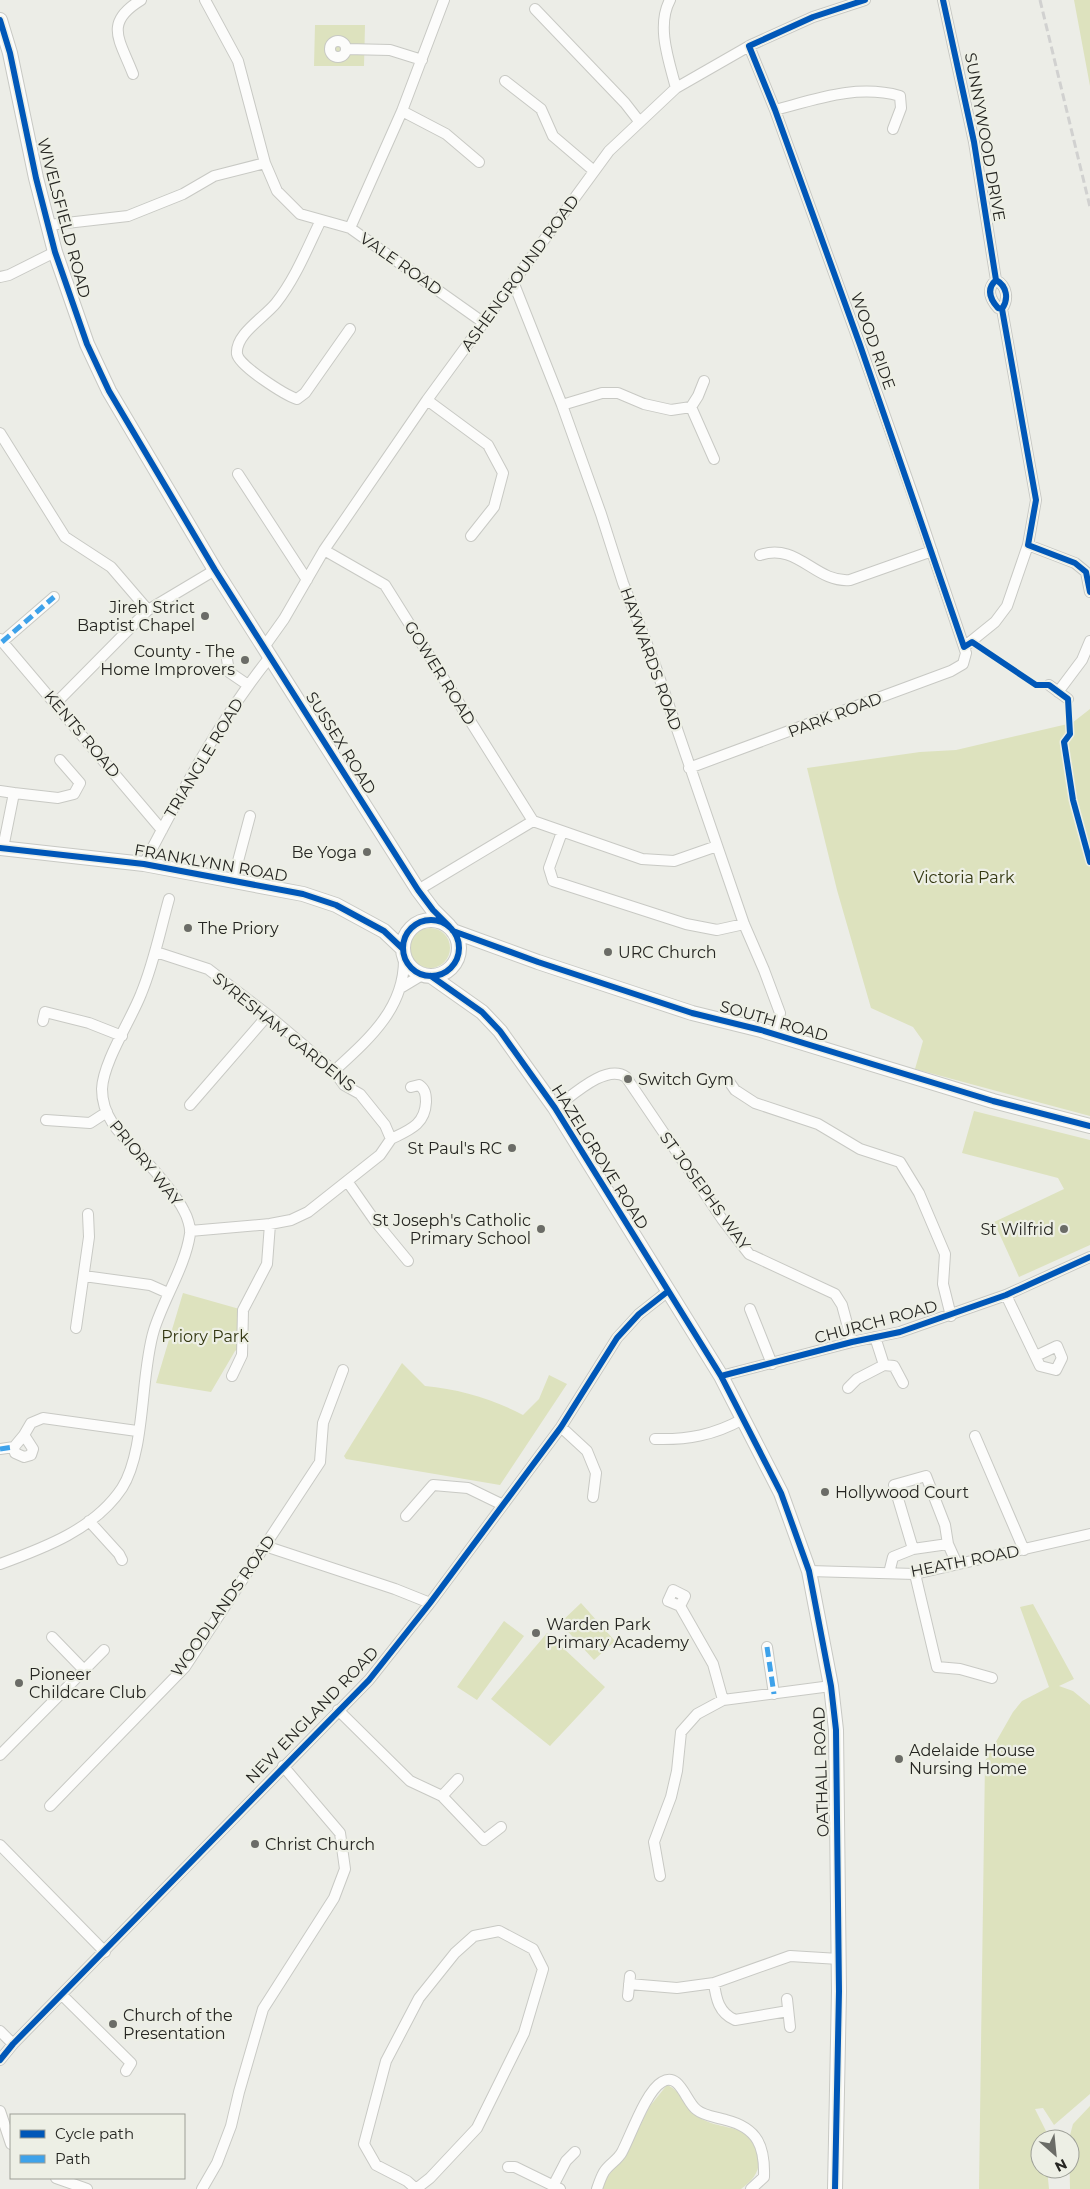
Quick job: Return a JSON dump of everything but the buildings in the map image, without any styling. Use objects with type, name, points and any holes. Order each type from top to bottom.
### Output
[{"type":"main road","name":"WIVELSFIELD ROAD","points":[[0,20],[5,54],[36,178],[56,252],[87,344],[109,390],[215,570]]},
{"type":"main road","name":"SUSSEX ROAD","points":[[215,570],[418,890],[433,910],[451,928]]},
{"type":"main road","name":"FRANKLYNN ROAD","points":[[1,848],[144,864],[311,896],[336,905],[384,932],[404,953]]},
{"type":"main road","points":[[384,932],[412,928],[432,920],[451,928],[459,946],[459,954],[452,967],[446,972],[427,976],[408,965],[404,953],[412,928],[421,905],[418,890]]},
{"type":"main road","name":"SOUTH ROAD","points":[[451,928],[490,945],[692,1013],[776,1034],[993,1101],[1090,1126]]},
{"type":"main road","points":[[459,954],[490,945]]},
{"type":"main road","name":"HAZELGROVE ROAD","points":[[452,967],[456,983],[469,1003]]},
{"type":"main road","name":"HAZELGROVE ROAD","points":[[427,976],[482,1012],[500,1031],[554,1108],[721,1376]]},
{"type":"main road","name":"OATHALL ROAD","points":[[721,1376],[781,1493],[809,1571],[831,1686],[836,1730],[839,1959],[835,2189]]},
{"type":"street","points":[[134,74],[117,26],[120,17],[126,9],[141,0]]},
{"type":"street","points":[[205,0],[238,61],[265,162],[277,191],[300,214],[320,222],[350,228]]},
{"type":"street","name":"VALE ROAD","points":[[444,0],[402,111],[350,228],[484,323]]},
{"type":"street","points":[[670,0],[664,13],[667,54],[676,88]]},
{"type":"street","name":"ASHENGROUND ROAD","points":[[267,652],[324,550],[427,400],[514,284],[594,171],[639,121],[676,88],[748,46],[813,17],[865,0]]},
{"type":"street","name":"SUNNYWOOD DRIVE","points":[[943,0],[974,142],[996,280],[1006,293],[1006,302],[1002,309],[1036,500],[1028,545],[1007,606],[995,622],[964,647]]},
{"type":"street","points":[[535,9],[619,96],[639,121]]},
{"type":"street","name":"WOOD RIDE","points":[[748,46],[775,110],[932,551],[964,647]]},
{"type":"street","points":[[346,49],[390,50],[422,60]]},
{"type":"street","points":[[505,81],[541,108],[553,136],[594,171]]},
{"type":"street","points":[[775,110],[841,92],[882,91],[900,96],[901,108],[893,129]]},
{"type":"street","points":[[402,111],[446,134],[479,162]]},
{"type":"street","points":[[49,226],[128,216],[183,194],[214,176],[265,162]]},
{"type":"street","points":[[320,222],[294,276],[276,303],[245,335],[237,352],[238,357],[245,366],[281,391],[297,399],[305,393],[350,328]]},
{"type":"street","points":[[0,277],[9,275],[56,252]]},
{"type":"street","name":"SUNNYWOOD DRIVE","points":[[996,280],[989,290],[990,296],[998,308],[1002,309]]},
{"type":"street","name":"HAYWARDS ROAD","points":[[514,284],[562,405],[623,583],[654,662],[744,924],[780,1013],[776,1034]]},
{"type":"street","points":[[562,405],[602,393],[618,393],[644,404],[671,410],[691,407],[704,381]]},
{"type":"street","points":[[427,400],[488,445],[503,473],[494,506],[471,536]]},
{"type":"street","points":[[691,407],[714,459]]},
{"type":"street","points":[[0,433],[65,538],[110,568],[148,610]]},
{"type":"street","points":[[238,474],[307,580]]},
{"type":"street","points":[[1028,545],[1075,563],[1086,572],[1090,592]]},
{"type":"street","name":"GOWER ROAD","points":[[324,550],[385,585],[533,821]]},
{"type":"street","points":[[760,555],[773,550],[792,555],[836,581],[850,580],[932,551]]},
{"type":"street","points":[[56,703],[148,610],[215,570]]},
{"type":"street","points":[[1,640],[54,597]]},
{"type":"street","name":"KENTS ROAD","points":[[1,640],[162,830]]},
{"type":"street","points":[[1058,692],[1082,660],[1090,641]]},
{"type":"street","name":"PARK ROAD","points":[[690,768],[952,671],[963,664],[966,653],[964,647]]},
{"type":"street","name":"TRIANGLE ROAD","points":[[144,864],[267,652]]},
{"type":"street","points":[[227,659],[229,672],[248,685]]},
{"type":"street","points":[[1049,685],[1068,699]]},
{"type":"street","points":[[0,791],[58,798],[74,794],[80,783],[60,760]]},
{"type":"street","points":[[1,848],[14,793]]},
{"type":"street","points":[[233,880],[250,816]]},
{"type":"street","points":[[418,890],[533,821],[642,859],[674,861],[717,846]]},
{"type":"street","points":[[562,832],[549,868],[553,881],[686,924],[717,930],[744,924]]},
{"type":"street","name":"PRIORY WAY","points":[[169,899],[156,952],[122,1036],[109,1061],[102,1089],[111,1123],[124,1140],[146,1161],[184,1210],[190,1231]]},
{"type":"street","name":"SYRESHAM GARDENS","points":[[156,952],[208,969],[268,1015],[334,1071],[344,1085],[360,1094],[385,1125],[391,1139]]},
{"type":"street","points":[[334,1071],[368,1040],[387,1016],[402,988],[404,953]]},
{"type":"street","points":[[402,988],[427,976]]},
{"type":"street","points":[[43,1021],[45,1012],[89,1023],[122,1036]]},
{"type":"street","points":[[190,1105],[268,1015]]},
{"type":"street","name":"ST JOSEPHS WAY","points":[[554,1108],[602,1075],[612,1072],[626,1077],[722,1219],[749,1254],[835,1294],[842,1305],[852,1342]]},
{"type":"street","points":[[728,1080],[735,1090],[755,1104],[818,1124],[860,1150],[900,1162],[919,1192],[945,1254],[943,1284],[951,1316]]},
{"type":"street","points":[[0,1564],[49,1546],[89,1521],[121,1488],[132,1465],[154,1331],[185,1252],[190,1231],[270,1224],[291,1220],[308,1212],[380,1154],[391,1139],[417,1126],[424,1115],[426,1097],[424,1090],[418,1085],[410,1087]]},
{"type":"street","points":[[46,1120],[90,1123],[107,1112]]},
{"type":"street","points":[[347,1181],[374,1221],[408,1261]]},
{"type":"street","points":[[76,1328],[89,1237],[88,1214]]},
{"type":"street","points":[[232,1376],[242,1355],[243,1310],[267,1264],[270,1224]]},
{"type":"street","name":"CHURCH ROAD","points":[[721,1376],[852,1342],[900,1332],[951,1316],[1006,1295],[1090,1258]]},
{"type":"street","points":[[84,1276],[150,1285],[168,1294]]},
{"type":"street","name":"NEW ENGLAND ROAD","points":[[0,2060],[13,2044],[369,1680],[430,1603],[561,1428],[617,1338],[639,1314],[667,1292]]},
{"type":"street","points":[[1006,1295],[1036,1356]]},
{"type":"street","points":[[750,1308],[772,1364]]},
{"type":"street","points":[[874,1337],[884,1365]]},
{"type":"street","points":[[848,1388],[857,1379],[884,1365],[894,1366],[902,1382]]},
{"type":"street","name":"WOODLANDS ROAD","points":[[50,1806],[185,1667],[320,1462],[323,1423],[343,1370]]},
{"type":"street","points":[[0,1449],[14,1447],[31,1423],[43,1418],[138,1431]]},
{"type":"street","points":[[656,1439],[684,1440],[713,1434],[743,1419]]},
{"type":"street","points":[[561,1428],[587,1451],[596,1473],[593,1496]]},
{"type":"street","points":[[14,1447],[15,1453],[18,1456],[31,1455],[33,1449],[31,1443],[24,1435]]},
{"type":"street","points":[[975,1436],[1024,1550]]},
{"type":"street","points":[[913,1549],[894,1485],[926,1476],[945,1525],[948,1544],[957,1564]]},
{"type":"street","points":[[406,1516],[433,1485],[468,1488],[503,1505]]},
{"type":"street","points":[[89,1521],[122,1560]]},
{"type":"street","name":"HEATH ROAD","points":[[809,1571],[915,1574],[1090,1534]]},
{"type":"street","points":[[890,1573],[893,1557],[913,1549],[948,1544]]},
{"type":"street","points":[[265,1546],[396,1589],[430,1603]]},
{"type":"street","points":[[915,1574],[937,1667],[960,1669],[992,1678]]},
{"type":"street","points":[[680,1606],[712,1664],[723,1700]]},
{"type":"street","points":[[52,1637],[84,1670]]},
{"type":"street","points":[[767,1647],[774,1694]]},
{"type":"street","points":[[3,1752],[104,1650]]},
{"type":"street","points":[[660,1876],[653,1854],[654,1842],[671,1797],[677,1771],[681,1732],[697,1714],[723,1700],[831,1686]]},
{"type":"street","points":[[338,1710],[394,1759],[410,1781],[442,1796],[484,1840],[501,1827]]},
{"type":"street","points":[[202,2189],[218,2163],[231,2126],[263,2009],[334,1898],[345,1869],[340,1833],[283,1766]]},
{"type":"street","points":[[442,1796],[458,1779]]},
{"type":"street","points":[[0,1845],[105,1952]]},
{"type":"street","points":[[498,1931],[534,1949],[543,1969],[524,2033],[477,2128],[430,2178],[416,2189],[376,2165],[364,2144],[386,2061],[419,1998],[455,1953],[474,1936],[498,1931]]},
{"type":"street","points":[[628,1996],[629,1980],[678,1988],[714,1983],[790,1956],[839,1959]]},
{"type":"street","points":[[714,1983],[716,2001],[729,2018],[735,2020],[788,2011]]},
{"type":"street","points":[[62,1995],[132,2066]]},
{"type":"street","points":[[786,1999],[790,2027]]},
{"type":"street","points":[[0,2031],[13,2044]]},
{"type":"street","points":[[596,2189],[605,2171],[622,2154],[631,2131],[652,2092],[662,2082],[671,2080],[679,2084],[689,2102],[697,2110],[743,2127],[753,2135],[762,2147],[764,2177],[751,2189]]},
{"type":"street","points":[[0,2111],[10,2141]]},
{"type":"street","points":[[508,2167],[515,2167],[556,2187],[566,2162],[575,2152]]},
{"type":"street","points":[[59,2179],[87,2189]]},
{"type":"green space","points":[[1074,0],[1090,0],[1090,86]]},
{"type":"green space","points":[[315,25],[365,25],[364,66],[314,66]]},
{"type":"green space","name":"Victoria Park","points":[[1090,709],[1090,1116],[915,1069],[923,1041],[913,1027],[871,1008],[837,890],[807,768],[920,752],[956,750],[1072,723]]},
{"type":"green space","points":[[434,928],[441,931],[447,937],[450,948],[449,956],[441,965],[434,968],[426,968],[419,965],[411,956],[410,944],[413,937],[422,929]]},
{"type":"green space","points":[[974,1111],[1090,1140],[1090,1245],[1019,1277],[994,1222],[1064,1189],[1058,1178],[962,1153]]},
{"type":"green space","name":"Priory Park","points":[[183,1293],[243,1310],[243,1345],[235,1351],[211,1392],[156,1383]]},
{"type":"green space","points":[[402,1363],[425,1386],[476,1396],[500,1404],[523,1415],[539,1399],[549,1375],[567,1384],[500,1485],[346,1459],[344,1456]]},
{"type":"green space","points":[[581,1603],[615,1641],[594,1660],[560,1623]]},
{"type":"green space","points":[[1033,1604],[1074,1679],[1059,1686],[1073,1691],[1090,1705],[1090,2094],[1054,2125],[1043,2108],[1035,2109],[1045,2129],[1030,2129],[1030,2179],[1048,2179],[1049,2189],[979,2189],[985,1761],[1013,1712],[1022,1701],[1049,1687],[1020,1607]]},
{"type":"green space","points":[[504,1621],[524,1636],[477,1700],[457,1687]]},
{"type":"green space","points":[[547,1633],[605,1687],[550,1746],[491,1699]]},
{"type":"green space","points":[[667,2085],[680,2095],[699,2117],[708,2122],[745,2133],[752,2139],[757,2148],[759,2165],[754,2177],[741,2189],[602,2189],[604,2181],[625,2155],[650,2106]]},
{"type":"green space","points":[[1090,2106],[1090,2189],[1070,2189],[1070,2179],[1080,2179],[1080,2129],[1072,2129],[1073,2124]]},
{"type":"railway","points":[[1040,0],[1090,207]]},
{"type":"marked path","points":[[2,642],[54,597]]},
{"type":"marked path","points":[[0,1449],[14,1447]]},
{"type":"marked path","points":[[767,1647],[774,1694]]},
{"type":"cycle path","points":[[865,0],[813,17],[749,46],[775,110],[860,345],[964,647],[972,642],[1036,685],[1049,685],[1068,699],[1070,734],[1064,742],[1073,800],[1090,862]]},
{"type":"cycle path","points":[[943,0],[974,142],[996,280],[1003,286],[1006,293],[1006,301],[1002,309],[995,305],[990,294],[991,287],[996,280]]},
{"type":"cycle path","points":[[0,20],[10,53],[36,178],[55,252],[87,344],[109,391],[215,570],[418,890],[433,910],[449,926]]},
{"type":"cycle path","points":[[1002,309],[1036,500],[1028,545],[1075,563],[1086,572],[1090,592]]},
{"type":"cycle path","points":[[0,848],[144,864],[303,894],[336,905],[384,931],[403,949]]},
{"type":"cycle path","points":[[426,920],[436,920],[451,928],[457,937],[459,948],[457,959],[451,968],[436,976],[426,976],[415,971],[408,964],[403,953],[403,943],[408,932],[415,925],[426,920]]},
{"type":"cycle path","points":[[453,931],[538,962],[692,1013],[761,1030],[993,1101],[1090,1126]]},
{"type":"cycle path","points":[[431,976],[482,1012],[500,1031],[555,1108],[721,1376],[781,1493],[809,1571],[831,1686],[836,1730],[839,1991],[835,2189]]},
{"type":"cycle path","points":[[721,1376],[852,1342],[900,1332],[1006,1295],[1090,1257]]},
{"type":"cycle path","points":[[0,2060],[13,2044],[369,1680],[430,1603],[561,1427],[617,1338],[639,1314],[667,1292]]},
{"type":"place","name":"Jireh Strict Baptist Chapel","points":[[205,616]]},
{"type":"place","name":"County - The Home Improvers","points":[[245,660]]},
{"type":"place","name":"Be Yoga","points":[[367,852]]},
{"type":"place","name":"The Priory","points":[[188,928]]},
{"type":"place","name":"URC Church","points":[[608,952]]},
{"type":"place","name":"Switch Gym","points":[[628,1079]]},
{"type":"place","name":"St Paul's RC","points":[[512,1148]]},
{"type":"place","name":"St Joseph's Catholic Primary School","points":[[541,1229]]},
{"type":"place","name":"St Wilfrid","points":[[1064,1229]]},
{"type":"place","name":"Hollywood Court","points":[[825,1492]]},
{"type":"place","name":"Warden Park Primary Academy","points":[[536,1633]]},
{"type":"place","name":"Pioneer Childcare Club","points":[[19,1683]]},
{"type":"place","name":"Adelaide House Nursing Home","points":[[899,1759]]},
{"type":"place","name":"Christ Church","points":[[255,1844]]},
{"type":"place","name":"Church of the Presentation","points":[[113,2024]]}]
